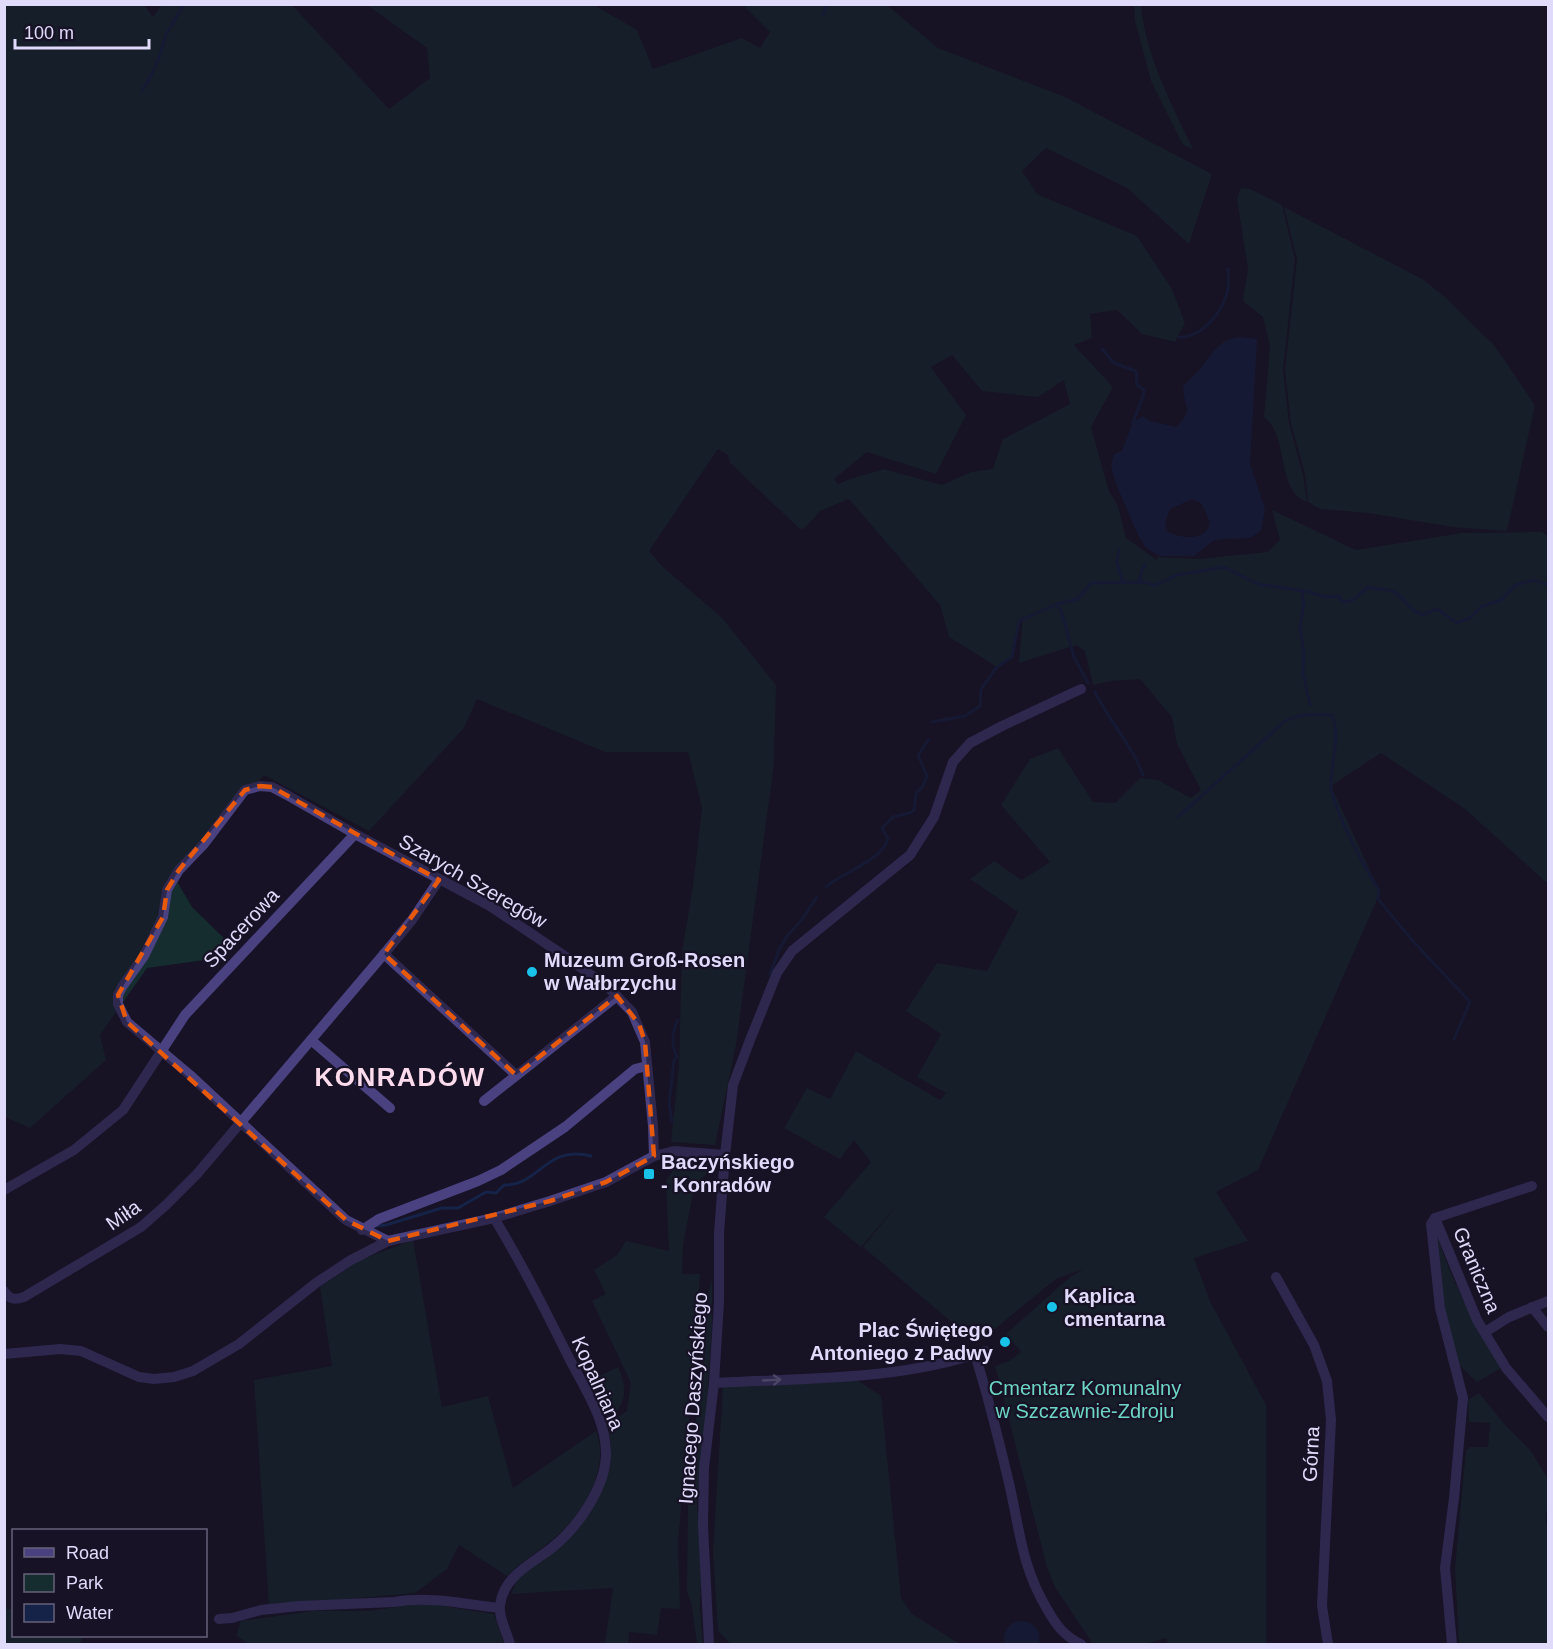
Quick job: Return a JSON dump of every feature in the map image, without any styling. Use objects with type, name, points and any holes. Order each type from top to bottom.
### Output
[{"type":"street","name":"Ignacego Daszyńskiego","points":[[709,1644],[704,1468],[714,1383],[719,1233],[733,1085],[777,973],[792,951],[910,855],[934,817],[953,762],[970,743],[1081,689]]},
{"type":"street","name":"Szarych Szeregów","points":[[162,1052],[127,1022],[118,1004],[118,995],[144,956],[164,917],[167,890],[179,870],[204,844],[246,790],[260,786],[272,787],[490,906],[569,958],[617,996],[632,1012],[645,1042],[654,1156]]},
{"type":"street","name":"Spacerowa","points":[[4,1190],[74,1150],[123,1110],[184,1015],[355,834]]},
{"type":"street","name":"Miła","points":[[4,1292],[14,1299],[24,1297],[141,1227],[166,1205],[197,1174],[384,954],[412,920],[439,880]]},
{"type":"street","points":[[384,954],[516,1075]]},
{"type":"street","points":[[484,1101],[617,996]]},
{"type":"street","points":[[311,1040],[390,1108]]},
{"type":"street","points":[[162,1052],[346,1220],[388,1241]]},
{"type":"street","points":[[362,1230],[379,1219],[501,1170],[565,1126],[635,1070],[647,1066]]},
{"type":"street","points":[[4,1354],[60,1349],[81,1351],[139,1377],[154,1379],[174,1377],[193,1371],[239,1344],[316,1283],[351,1260],[388,1241],[494,1218],[606,1182],[654,1156],[674,1151],[725,1155]]},
{"type":"street","name":"Graniczna","points":[[1532,1186],[1435,1218],[1477,1320],[1506,1368],[1548,1417]]},
{"type":"street","name":"Kopalniana","points":[[494,1218],[519,1258],[595,1411],[604,1433],[606,1455],[603,1474],[581,1518],[553,1547],[525,1566],[511,1579],[499,1608]]},
{"type":"street","points":[[1435,1218],[1431,1224],[1440,1308],[1463,1398],[1445,1568],[1452,1644]]},
{"type":"street","name":"Górna","points":[[1276,1277],[1314,1345],[1327,1381],[1331,1420],[1322,1606],[1328,1644]]},
{"type":"street","points":[[1485,1332],[1509,1317],[1548,1301]]},
{"type":"street","name":"Graniczna","points":[[1532,1307],[1548,1327]]},
{"type":"street","points":[[714,1383],[863,1375],[905,1370],[980,1353],[1025,1563],[1037,1592],[1059,1628],[1069,1639],[1081,1644]]},
{"type":"street","points":[[219,1618],[232,1618],[261,1610],[414,1599],[499,1608],[510,1644]]},
{"type":"highlighted area","points":[[260,786],[272,787],[439,880],[384,954],[516,1075],[617,996],[639,1024],[645,1042],[654,1156],[606,1182],[550,1201],[388,1241],[346,1220],[127,1022],[118,995],[163,917],[167,890],[179,870],[245,790]]},
{"type":"green space","name":"Cmentarz Komunalny w Szczawnie-Zdroju","points":[[4,5],[144,5],[153,17],[162,5],[292,5],[389,109],[430,78],[427,48],[367,5],[594,5],[637,30],[653,69],[742,38],[760,48],[770,32],[743,5],[887,5],[938,48],[1065,97],[1212,174],[1189,244],[1127,188],[1046,148],[1022,171],[1037,194],[1137,236],[1172,289],[1185,323],[1175,342],[1142,334],[1117,310],[1090,314],[1092,338],[1074,345],[1113,387],[1091,427],[1109,491],[1118,506],[1126,538],[1157,560],[1157,557],[1199,559],[1267,552],[1280,540],[1272,510],[1356,550],[1462,533],[1542,532],[1548,537],[1548,884],[1465,809],[1381,753],[1331,786],[1379,890],[1376,902],[1258,1170],[1216,1192],[1248,1241],[1194,1258],[1210,1301],[1266,1405],[1266,1644],[1168,1644],[1166,1638],[1145,1644],[1093,1644],[1055,1587],[1047,1567],[995,1366],[1009,1361],[1021,1352],[1006,1334],[1070,1277],[1083,1269],[1056,1279],[979,1342],[955,1325],[863,1247],[902,1199],[861,1247],[824,1217],[871,1162],[854,1140],[840,1159],[784,1128],[807,1088],[830,1099],[856,1051],[940,1100],[946,1093],[917,1077],[941,1034],[906,1011],[937,963],[987,971],[1018,912],[970,879],[994,861],[1022,880],[1050,862],[1001,805],[1030,759],[1058,748],[1093,802],[1115,803],[1140,778],[1158,780],[1191,798],[1201,790],[1177,744],[1172,717],[1140,679],[1093,685],[1085,651],[1076,645],[1019,663],[1023,613],[1012,657],[997,667],[949,637],[940,605],[849,499],[820,511],[805,528],[800,529],[730,463],[728,455],[718,449],[649,551],[662,566],[722,618],[776,685],[774,764],[736,1045],[715,1145],[671,1142],[679,1066],[682,951],[693,886],[702,808],[688,752],[605,752],[477,699],[464,728],[369,831],[264,775],[175,878],[192,907],[229,943],[205,960],[147,968],[100,1035],[106,1060],[30,1128],[5,1117]],"holes":[[[952,355],[982,391],[1038,397],[1064,380],[1070,404],[1003,439],[993,469],[971,472],[942,485],[884,469],[838,484],[834,479],[867,452],[936,474],[966,415],[931,367]]]},
{"type":"green space","points":[[1134,5],[1141,5],[1154,61],[1193,149],[1183,145],[1151,81],[1135,21]]},
{"type":"green space","points":[[1241,188],[1250,189],[1282,205],[1295,259],[1283,370],[1289,423],[1303,475],[1307,502],[1297,496],[1290,486],[1277,437],[1272,426],[1264,417],[1270,346],[1263,317],[1243,299],[1248,269],[1237,199]]},
{"type":"green space","points":[[1284,207],[1424,280],[1494,345],[1535,405],[1507,531],[1452,527],[1368,513],[1320,509],[1308,502],[1305,474],[1291,424],[1285,370],[1297,259]]},
{"type":"green space","points":[[680,1159],[708,1161],[714,1165],[694,1188],[683,1245],[682,1274],[700,1274],[678,1542],[680,1609],[661,1608],[657,1635],[629,1632],[628,1644],[605,1644],[613,1588],[511,1594],[517,1581],[599,1495],[610,1467],[611,1445],[608,1424],[627,1411],[631,1383],[592,1301],[606,1294],[594,1270],[617,1255],[626,1241],[669,1251],[666,1181]]},
{"type":"green space","points":[[1435,1228],[1455,1283],[1501,1368],[1477,1382],[1459,1365],[1442,1302]]},
{"type":"green space","points":[[413,1240],[442,1407],[488,1396],[513,1488],[596,1431],[600,1459],[592,1488],[586,1501],[568,1525],[507,1576],[459,1545],[447,1569],[415,1593],[269,1606],[254,1380],[332,1366],[320,1287],[360,1260]]},
{"type":"green space","points":[[712,1278],[712,1327],[706,1417],[697,1500],[703,1644],[697,1644],[692,1607],[687,1591],[688,1502],[708,1295]]},
{"type":"green space","points":[[618,1367],[623,1381],[624,1396],[619,1408],[607,1418],[589,1381]]},
{"type":"green space","points":[[854,1378],[881,1396],[901,1598],[912,1614],[960,1644],[731,1644],[718,1631],[713,1552],[723,1386]]},
{"type":"green space","points":[[1479,1393],[1506,1426],[1531,1451],[1548,1479],[1546,1523],[1548,1524],[1548,1644],[1459,1644],[1455,1568],[1466,1450],[1470,1447],[1488,1447],[1490,1423],[1469,1422],[1468,1400]]},
{"type":"green space","points":[[423,1603],[494,1614],[504,1644],[248,1644],[236,1635],[241,1621],[313,1611],[369,1611]]},
{"type":"green space","points":[[4,1608],[12,1610],[12,1637],[83,1637],[80,1644],[5,1644]]},
{"type":"water","points":[[1233,338],[1257,339],[1250,464],[1265,509],[1261,531],[1250,538],[1213,541],[1194,556],[1159,556],[1146,548],[1138,535],[1116,484],[1111,465],[1114,454],[1122,451],[1133,422],[1143,416],[1150,421],[1176,427],[1187,412],[1183,387],[1221,344]],"holes":[[[1192,499],[1201,503],[1210,522],[1204,533],[1199,536],[1186,537],[1167,531],[1165,523],[1170,509]]]},
{"type":"water","points":[[1019,1621],[1035,1627],[1039,1634],[1039,1644],[1005,1644],[1004,1636],[1007,1629]]},
{"type":"waterway","points":[[142,91],[159,58],[166,35],[184,4]]},
{"type":"waterway","points":[[823,15],[827,4]]},
{"type":"waterway","points":[[1179,337],[1196,333],[1217,314],[1228,289],[1228,269]]},
{"type":"waterway","points":[[1102,349],[1114,363],[1136,371],[1137,385],[1144,390],[1133,422]]},
{"type":"waterway","points":[[1119,550],[1117,562],[1123,583]]},
{"type":"waterway","points":[[1140,582],[1145,565]]},
{"type":"waterway","points":[[932,722],[965,716],[980,706],[981,689],[997,667],[1012,657],[1019,621],[1057,604],[1078,599],[1091,583],[1143,582],[1155,585],[1177,575],[1224,567],[1258,584],[1310,592],[1325,597],[1338,596],[1343,602],[1353,600],[1368,587],[1391,591],[1422,615],[1437,609],[1457,623],[1471,617],[1481,607],[1501,600],[1515,585],[1534,580],[1548,585]]},
{"type":"waterway","points":[[1302,592],[1304,604],[1300,626],[1304,654],[1303,673],[1310,705]]},
{"type":"waterway","points":[[1057,605],[1061,610],[1074,657],[1088,683]]},
{"type":"waterway","points":[[1095,692],[1133,753],[1143,775]]},
{"type":"waterway","points":[[1178,817],[1285,721],[1308,715],[1332,715],[1336,732],[1331,775],[1333,794],[1343,822],[1379,890],[1378,899],[1411,939],[1470,1002],[1454,1039]]},
{"type":"waterway","points":[[826,887],[878,854],[888,839],[882,828],[893,817],[914,810],[916,793],[923,786],[927,776],[918,755],[929,739]]},
{"type":"waterway","points":[[770,974],[787,936],[801,921],[817,897]]},
{"type":"waterway","points":[[672,1121],[669,1103],[674,1060],[677,1057],[673,1034],[678,1020]]},
{"type":"waterway","points":[[377,1226],[442,1208],[458,1208],[486,1192],[496,1193],[504,1185],[526,1180],[553,1160],[563,1156],[576,1154],[591,1156]]},
{"type":"place","name":"Muzeum Groß-Rosen w Wałbrzychu","points":[[532,972]]},
{"type":"place","name":"Baczyńskiego - Konradów","points":[[649,1174]]},
{"type":"place","name":"Kaplica cmentarna","points":[[1052,1307]]},
{"type":"place","name":"Plac Świętego Antoniego z Padwy","points":[[1005,1342]]},
{"type":"district","name":"KONRADÓW","points":[[400,1077]]}]
